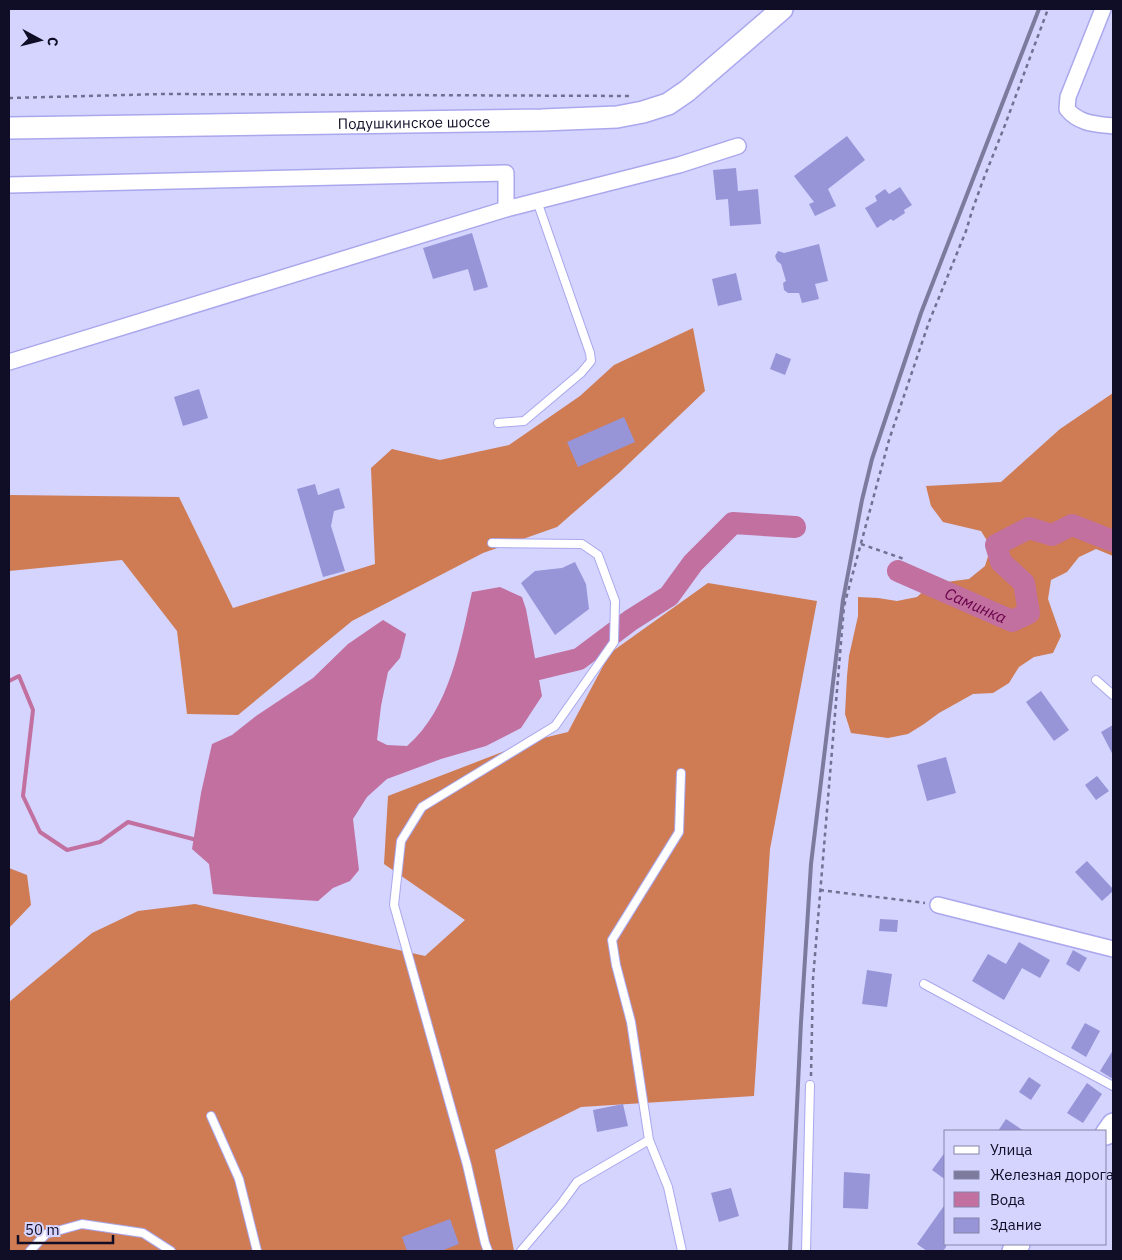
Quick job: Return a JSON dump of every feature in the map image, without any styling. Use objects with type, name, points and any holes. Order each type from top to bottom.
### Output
[{"type":"main road","name":"Подушкинское шоссе","points":[[9,128],[617,117],[643,112],[668,104],[687,91],[782,9]]},
{"type":"street","points":[[1103,9],[1068,97],[1067,109],[1080,120],[1113,126]]},
{"type":"street","points":[[9,362],[506,209],[679,165],[738,146]]},
{"type":"street","points":[[9,185],[506,173],[506,209]]},
{"type":"street","points":[[938,905],[1113,949]]},
{"type":"lane","points":[[498,423],[524,421],[581,373],[591,361],[590,353],[537,201]]},
{"type":"lane","points":[[488,1251],[467,1165],[394,905],[401,841],[422,807],[555,726],[614,642],[616,601],[598,555],[582,544],[492,543]]},
{"type":"lane","points":[[1096,680],[1113,695]]},
{"type":"lane","points":[[681,773],[679,832],[612,940],[616,965],[631,1022],[649,1140],[668,1187],[682,1251]]},
{"type":"lane","points":[[924,984],[1113,1086]]},
{"type":"lane","points":[[806,1251],[810,1085]]},
{"type":"lane","points":[[211,1116],[240,1179],[257,1251]]},
{"type":"lane","points":[[521,1251],[577,1182],[649,1140]]},
{"type":"lane","points":[[30,1251],[46,1234],[82,1224],[142,1233],[171,1251]]},
{"type":"path","points":[[810,1085],[820,890],[844,606],[889,440],[929,322],[966,231],[1048,9]]},
{"type":"path","points":[[9,98],[163,94],[633,96]]},
{"type":"path","points":[[861,544],[904,559]]},
{"type":"path","points":[[820,890],[938,905]]},
{"type":"shaded area","points":[[693,328],[705,391],[619,473],[557,527],[483,553],[352,621],[238,715],[187,714],[177,631],[122,560],[9,571],[9,495],[179,497],[233,608],[375,564],[371,468],[392,449],[440,460],[509,445],[580,396],[614,365]]},
{"type":"shaded area","points":[[1113,393],[1113,556],[1096,549],[1079,557],[1067,572],[1051,580],[1048,599],[1061,636],[1053,653],[1034,657],[1019,667],[1009,683],[993,693],[973,694],[939,713],[908,734],[888,738],[851,733],[845,714],[849,656],[858,616],[858,597],[897,601],[917,597],[931,584],[969,579],[985,566],[991,547],[981,531],[943,522],[931,506],[926,486],[1001,482],[1060,429]]},
{"type":"shaded area","points":[[708,583],[817,601],[770,849],[754,1096],[581,1107],[495,1150],[514,1251],[9,1251],[9,1002],[92,933],[138,911],[195,904],[425,956],[465,920],[384,864],[388,796],[531,741],[568,732],[610,653]]},
{"type":"shaded area","points":[[9,868],[27,875],[31,905],[9,928]]},
{"type":"water","points":[[500,587],[522,597],[526,609],[542,696],[521,728],[486,746],[441,759],[387,779],[367,797],[353,819],[359,870],[350,881],[333,888],[318,901],[213,894],[209,864],[192,849],[201,793],[212,744],[232,735],[256,716],[313,678],[348,644],[383,620],[406,634],[400,658],[388,672],[377,740],[387,745],[407,746],[422,731],[434,714],[443,695],[463,633],[472,592]]},
{"type":"building","points":[[847,136],[865,160],[828,189],[836,206],[815,216],[809,204],[814,202],[794,176]]},
{"type":"building","points":[[736,168],[738,191],[758,189],[761,224],[730,226],[728,199],[716,200],[713,170]]},
{"type":"building","points":[[900,187],[912,205],[904,210],[905,213],[893,221],[891,219],[877,228],[865,208],[877,201],[875,196],[885,189],[889,194]]},
{"type":"building","points":[[472,233],[488,287],[474,291],[468,269],[433,279],[423,248]]},
{"type":"building","points":[[819,244],[828,281],[815,284],[819,299],[802,303],[799,293],[788,293],[784,290],[783,283],[786,281],[781,264],[775,256],[778,251],[784,253]]},
{"type":"building","points":[[736,273],[742,300],[718,306],[712,279]]},
{"type":"building","points":[[776,353],[791,359],[785,375],[770,369]]},
{"type":"building","points":[[199,389],[208,418],[183,426],[174,397]]},
{"type":"building","points":[[624,417],[635,442],[578,467],[567,442]]},
{"type":"building","points":[[315,484],[318,495],[339,488],[345,508],[334,511],[331,526],[345,571],[323,577],[297,489]]},
{"type":"building","points":[[575,562],[586,584],[589,609],[555,635],[521,583],[535,571],[562,568]]},
{"type":"building","points":[[1041,691],[1069,730],[1054,741],[1026,702]]},
{"type":"building","points":[[1113,725],[1113,755],[1101,732]]},
{"type":"building","points":[[946,757],[956,793],[927,801],[917,765]]},
{"type":"building","points":[[1097,776],[1109,791],[1096,800],[1085,785]]},
{"type":"building","points":[[1087,861],[1113,889],[1102,901],[1075,872]]},
{"type":"building","points":[[880,919],[898,920],[897,932],[879,931]]},
{"type":"building","points":[[1019,942],[1050,960],[1040,978],[1022,968],[1004,1000],[972,981],[988,954],[1006,964]]},
{"type":"building","points":[[1073,950],[1087,958],[1079,972],[1066,964]]},
{"type":"building","points":[[867,970],[892,974],[887,1007],[862,1004]]},
{"type":"building","points":[[1085,1023],[1100,1031],[1086,1057],[1071,1048]]},
{"type":"building","points":[[1113,1050],[1113,1079],[1100,1071]]},
{"type":"building","points":[[1029,1077],[1041,1085],[1031,1100],[1019,1092]]},
{"type":"building","points":[[1087,1083],[1102,1094],[1083,1123],[1067,1113]]},
{"type":"building","points":[[623,1104],[628,1126],[597,1132],[593,1110]]},
{"type":"building","points":[[1006,1119],[1022,1130],[999,1130]]},
{"type":"building","points":[[944,1154],[944,1179],[932,1170]]},
{"type":"building","points":[[844,1172],[870,1174],[868,1209],[843,1208]]},
{"type":"building","points":[[731,1188],[739,1216],[719,1222],[711,1193]]},
{"type":"building","points":[[944,1206],[944,1245],[946,1247],[943,1251],[927,1251],[917,1244]]},
{"type":"building","points":[[450,1219],[459,1244],[441,1251],[407,1251],[402,1237]]},
{"type":"waterway","name":"Саминка","points":[[538,669],[579,659],[631,620],[669,596],[693,563],[733,523],[795,527]]},
{"type":"waterway","name":"Саминка","points":[[898,571],[1012,621],[1029,613],[1024,583],[1001,562],[996,545],[1029,528],[1052,535],[1072,525],[1113,541]]},
{"type":"waterway","points":[[9,681],[19,676],[33,710],[23,796],[40,832],[67,850],[100,842],[128,822],[193,839]]},
{"type":"railway","points":[[790,1251],[811,864],[843,600],[862,500],[872,459],[921,313],[1039,9]]}]
